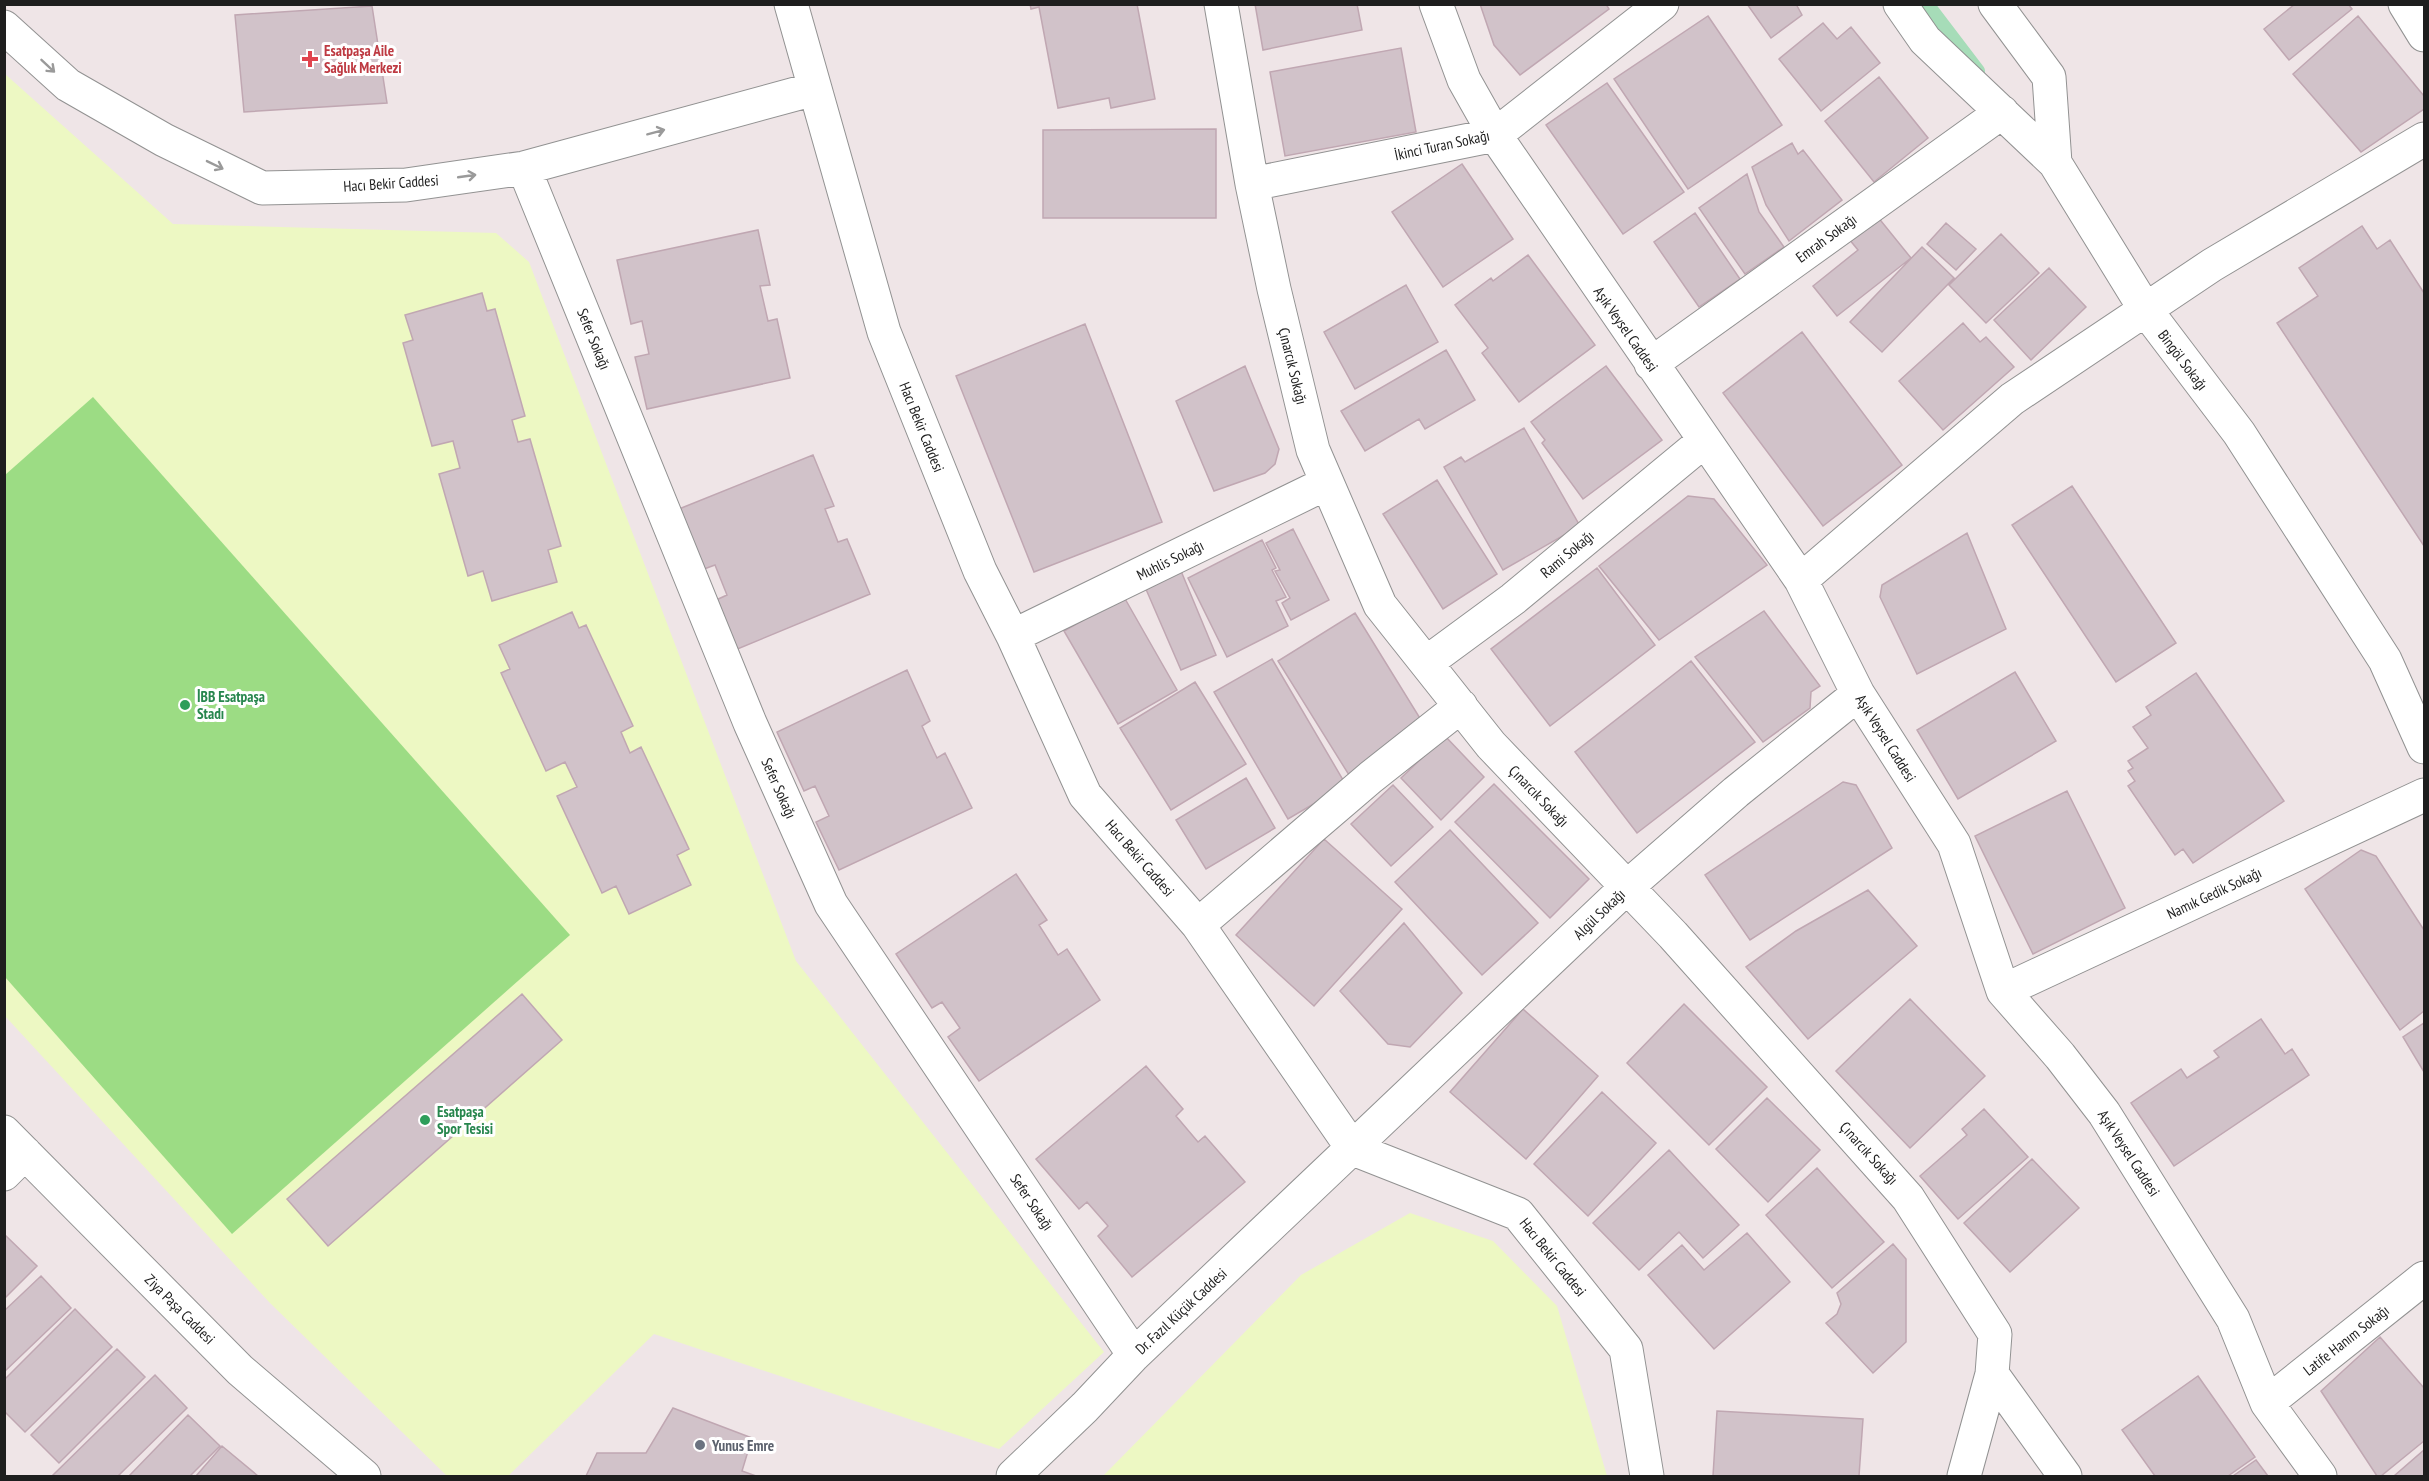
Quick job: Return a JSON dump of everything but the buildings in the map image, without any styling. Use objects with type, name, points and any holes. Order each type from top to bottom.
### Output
[{"type":"street","name":"Hacı Bekir Caddesi","points":[[791,4],[884,332],[980,571],[1013,636],[1085,795],[1198,925],[1353,1149],[1518,1214],[1626,1349],[1647,1476]]},
{"type":"street","name":"Çınarcık Sokağı","points":[[1221,4],[1252,184],[1274,289],[1313,450],[1380,605],[1491,745],[1673,934],[1908,1197],[1995,1334],[1992,1374],[1964,1476]]},
{"type":"street","name":"Aşık Veysel Caddesi","points":[[1436,4],[1464,80],[1495,135],[1801,580],[1858,694],[1954,844],[2003,991],[2060,1056],[2104,1113],[2233,1319],[2267,1403],[2320,1476]]},
{"type":"street","name":"İkinci Turan Sokağı","points":[[1252,184],[1495,135],[1662,4]]},
{"type":"street","name":"Bingöl Sokağı","points":[[1900,4],[1925,40],[2055,163],[2145,309],[2239,433],[2385,660],[2424,747]]},
{"type":"street","points":[[1995,4],[2049,77],[2055,163]]},
{"type":"street","points":[[2405,4],[2424,35]]},
{"type":"street","name":"Hacı Bekir Caddesi","points":[[4,27],[68,85],[164,140],[262,188],[406,185],[524,168],[814,89]]},
{"type":"street","name":"Emrah Sokağı","points":[[1651,364],[2002,112]]},
{"type":"street","points":[[1801,580],[2012,399],[2212,265],[2424,139]]},
{"type":"street","name":"Sefer Sokağı","points":[[524,168],[750,723],[831,904],[1134,1355]]},
{"type":"street","name":"Rami Sokağı","points":[[1426,663],[1513,599],[1704,441]]},
{"type":"street","name":"Muhlis Sokağı","points":[[1013,636],[1327,483]]},
{"type":"street","name":"Algül Sokağı","points":[[1353,1149],[1627,887],[1736,792],[1858,694]]},
{"type":"street","points":[[1198,925],[1371,777],[1461,706]]},
{"type":"street","name":"Namık Gedik Sokağı","points":[[2003,991],[2424,795]]},
{"type":"street","name":"Dr. Fazıl Küçük Caddesi","points":[[1013,1476],[1085,1407],[1134,1355],[1353,1149]]},
{"type":"street","name":"Ziya Paşa Caddesi","points":[[11,1153],[240,1370],[364,1476]]},
{"type":"street","name":"Latife Hanım Sokağı","points":[[2267,1403],[2424,1278]]},
{"type":"street","points":[[1992,1374],[2065,1476]]},
{"type":"green space","points":[[5,74],[173,224],[496,233],[529,262],[796,961],[1104,1352],[999,1449],[654,1334],[508,1476],[447,1476],[270,1303],[5,1016]]},
{"type":"green space","name":"İBB Esatpaşa Stadı","points":[[93,397],[570,935],[232,1234],[5,977],[5,475]]},
{"type":"green space","points":[[1410,1213],[1493,1241],[1557,1306],[1607,1476],[1103,1476],[1301,1275]]},
{"type":"waterway","points":[[1927,4],[1978,71]]},
{"type":"place","name":"Esatpaşa Aile Sağlık Merkezi","points":[[310,59]]},
{"type":"place","name":"İBB Esatpaşa Stadı","points":[[185,705]]},
{"type":"place","name":"Esatpaşa Spor Tesisi","points":[[425,1120]]},
{"type":"place","name":"Yunus Emre","points":[[700,1445]]}]
